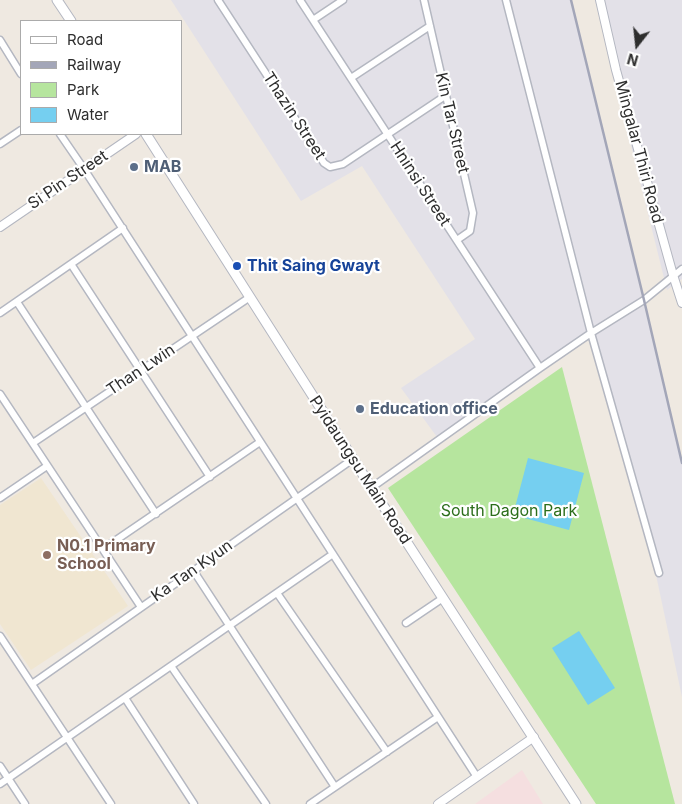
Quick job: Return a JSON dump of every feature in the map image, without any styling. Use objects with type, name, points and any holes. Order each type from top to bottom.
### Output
[{"type":"main road","points":[[59,0],[71,20]]},
{"type":"main road","name":"Pyidaungsu Main Road","points":[[147,135],[371,488],[576,804]]},
{"type":"street","name":"Thazin Street","points":[[218,0],[324,163],[330,167],[343,164],[445,96]]},
{"type":"street","name":"Hninsi Street","points":[[300,0],[540,368]]},
{"type":"street","points":[[313,20],[343,0]]},
{"type":"street","name":"Kin Tar Street","points":[[424,0],[473,213],[470,231],[457,240]]},
{"type":"street","points":[[506,0],[591,333],[659,573]]},
{"type":"street","name":"Mingalar Thiri Road","points":[[600,0],[616,70],[682,303]]},
{"type":"street","points":[[351,78],[430,26]]},
{"type":"street","points":[[0,40],[20,72]]},
{"type":"street","points":[[0,144],[20,131]]},
{"type":"street","points":[[61,135],[123,228],[477,777]]},
{"type":"street","name":"Si Pin Street","points":[[0,227],[135,135]]},
{"type":"street","points":[[0,313],[123,228]]},
{"type":"street","points":[[71,264],[210,477]]},
{"type":"street","points":[[371,488],[540,368],[644,300],[682,269]]},
{"type":"street","name":"Than Lwin","points":[[33,443],[250,297]]},
{"type":"street","points":[[17,302],[156,514]]},
{"type":"street","points":[[0,394],[141,607]]},
{"type":"street","points":[[103,549],[260,442]]},
{"type":"street","name":"Ka Tan Kyun","points":[[32,684],[296,497],[353,459]]},
{"type":"street","points":[[0,498],[47,466]]},
{"type":"street","points":[[0,784],[333,554]]},
{"type":"street","points":[[193,570],[335,787]]},
{"type":"street","points":[[277,593],[386,752]]},
{"type":"street","points":[[406,623],[443,598]]},
{"type":"street","points":[[0,636],[112,804]]},
{"type":"street","points":[[171,666],[266,804]]},
{"type":"street","points":[[125,698],[194,804]]},
{"type":"street","points":[[310,804],[438,717]]},
{"type":"street","points":[[438,804],[534,737]]},
{"type":"street","points":[[0,766],[25,804]]},
{"type":"shaded area","points":[[171,0],[571,0],[682,463],[682,697],[646,528],[591,333],[542,372],[440,441],[401,388],[475,339],[362,166],[301,201]]},
{"type":"shaded area","points":[[595,0],[682,0],[682,279],[667,290]]},
{"type":"shaded area","name":"N0.1 Primary School","points":[[41,478],[128,606],[31,670],[0,624],[0,505]]},
{"type":"shaded area","points":[[522,770],[543,804],[475,804]]},
{"type":"green space","name":"South Dagon Park","points":[[562,367],[675,804],[596,804],[388,488]]},
{"type":"water","points":[[528,458],[584,473],[569,530],[513,515]]},
{"type":"water","points":[[579,631],[615,688],[588,705],[552,648]]},
{"type":"railway","points":[[571,0],[682,463]]},
{"type":"place","name":"MAB","points":[[134,167]]},
{"type":"place","name":"Thit Saing Gwayt","points":[[237,266]]},
{"type":"place","name":"Education office","points":[[360,409]]},
{"type":"place","name":"N0.1 Primary School","points":[[47,555]]}]
